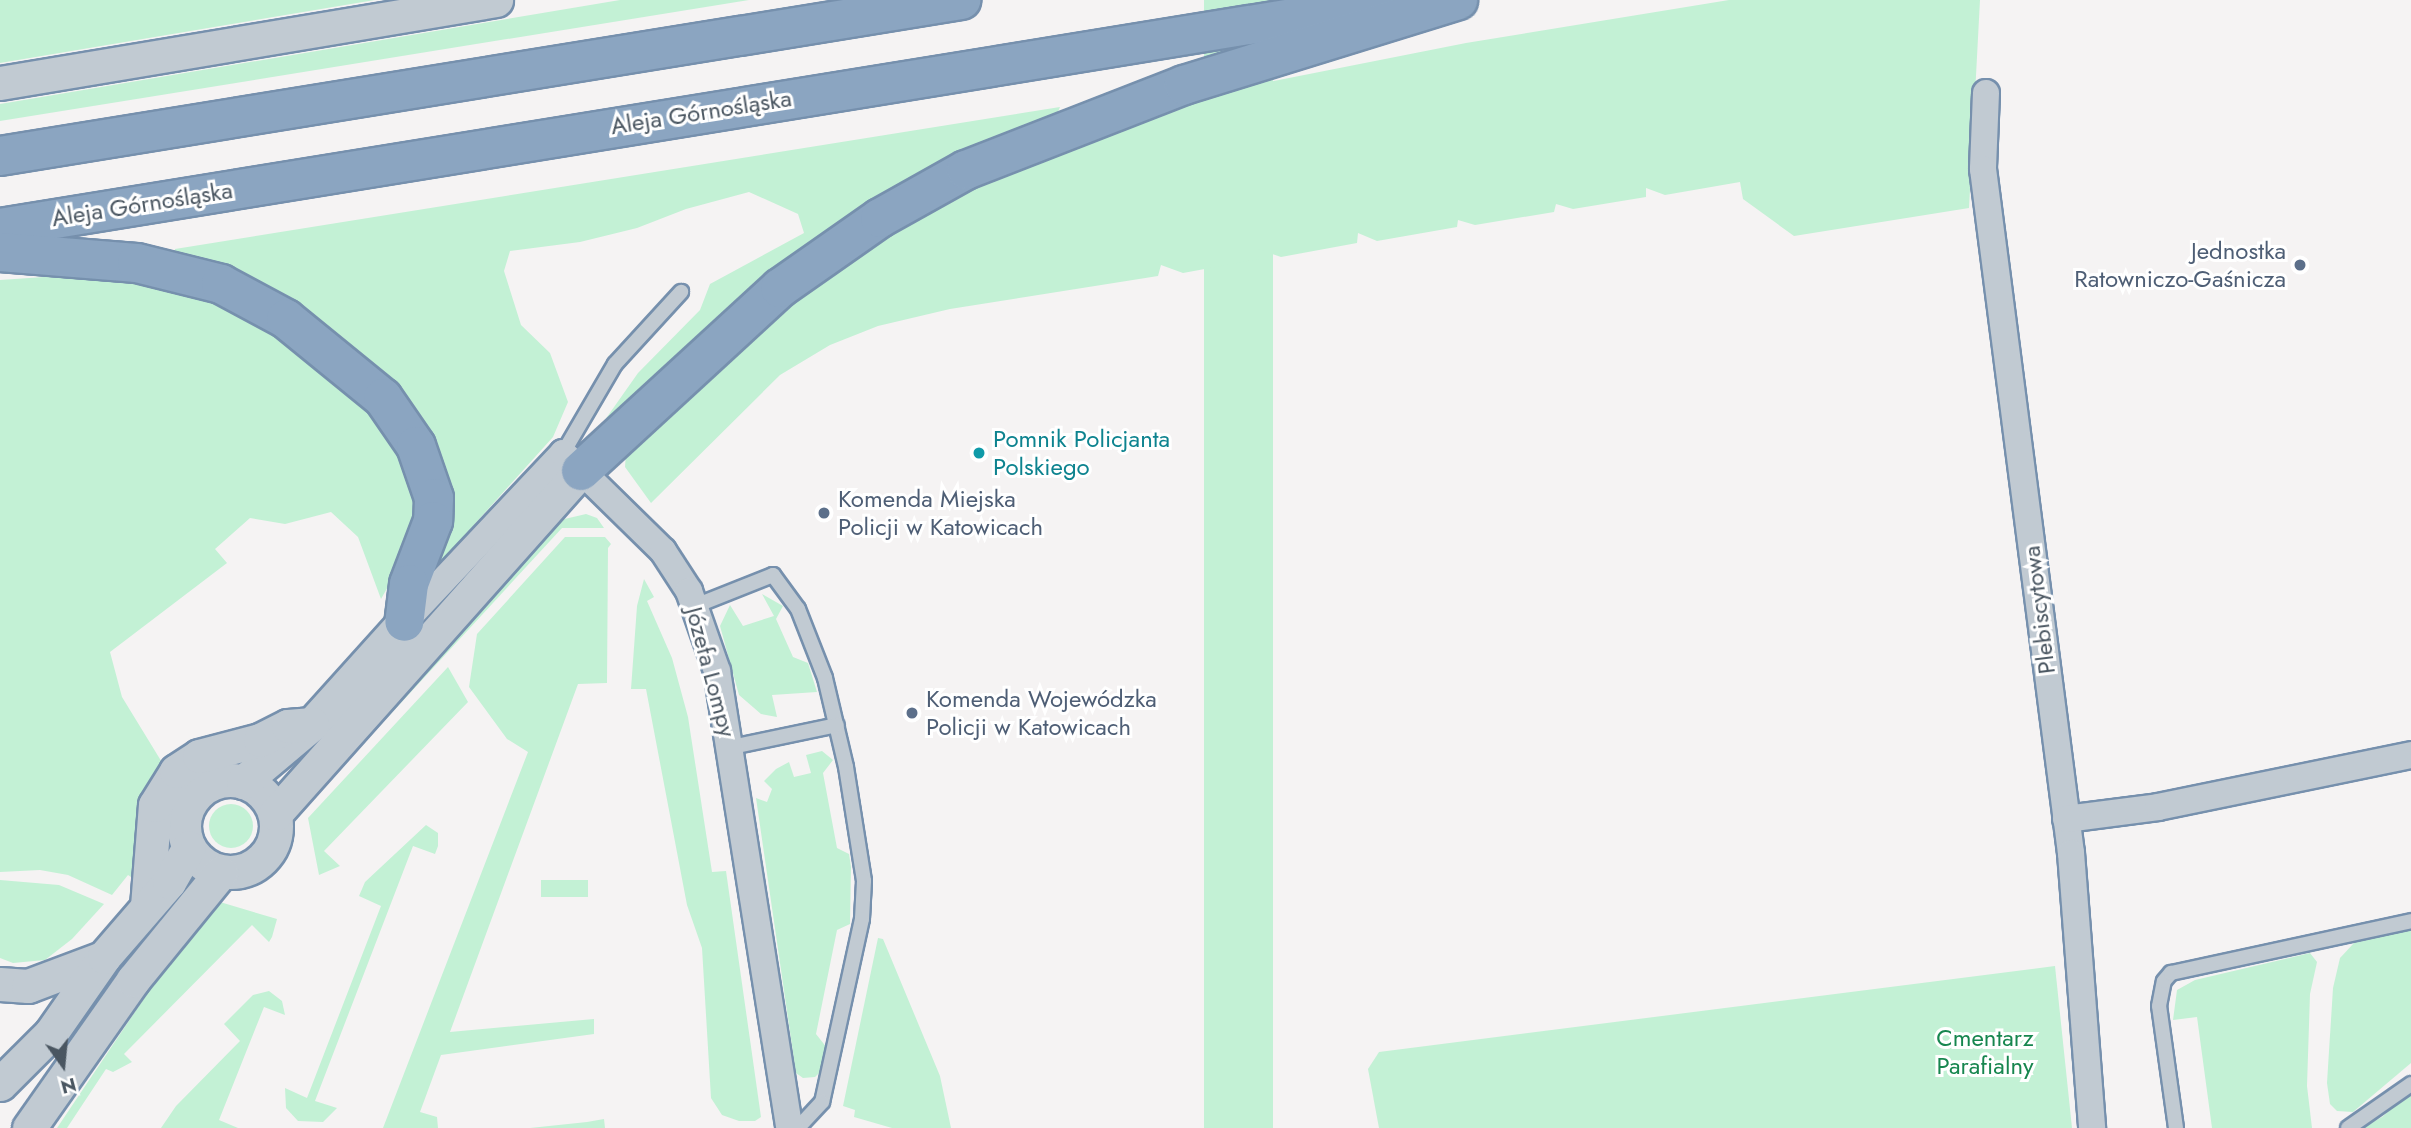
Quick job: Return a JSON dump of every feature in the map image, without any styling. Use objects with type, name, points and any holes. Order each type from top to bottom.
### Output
[{"type":"highway","points":[[0,156],[961,0]]},
{"type":"highway","name":"Aleja Górnośląska","points":[[0,228],[1403,0]]},
{"type":"highway","points":[[572,462],[780,288],[880,218],[966,170],[1184,85],[1458,0]]},
{"type":"highway","points":[[0,252],[137,263],[221,284],[286,319],[383,398],[416,446],[433,498],[433,521],[409,584],[404,622]]},
{"type":"street","points":[[369,21],[415,0]]},
{"type":"street","points":[[0,83],[496,0]]},
{"type":"street","name":"Plebiscytowa","points":[[1986,93],[1983,169],[2066,819],[2092,1128]]},
{"type":"street","points":[[243,782],[312,724],[404,622],[572,462]]},
{"type":"street","points":[[275,814],[572,462]]},
{"type":"street","name":"Józefa Lompy","points":[[572,462],[663,551],[695,606],[716,671],[732,747],[789,1128]]},
{"type":"street","points":[[146,906],[155,805],[177,771],[199,756],[261,740],[288,726],[312,724]]},
{"type":"street","points":[[2066,819],[2158,807],[2411,755]]},
{"type":"street","points":[[243,782],[264,794],[275,814],[276,832],[261,861],[235,873],[221,872],[202,862],[189,847],[185,817],[195,797],[213,783],[243,782]]},
{"type":"street","points":[[0,1084],[51,1033],[104,957],[169,882],[189,847]]},
{"type":"street","points":[[29,1128],[133,980],[221,872]]},
{"type":"street","points":[[0,984],[28,986],[104,957]]},
{"type":"lane","points":[[572,462],[615,363],[681,292]]},
{"type":"lane","points":[[695,606],[773,575],[798,609],[825,678],[836,726],[864,881],[862,919],[822,1102],[798,1128]]},
{"type":"lane","points":[[732,747],[836,726]]},
{"type":"lane","points":[[2176,1128],[2159,1006],[2164,981],[2171,973],[2411,920]]},
{"type":"lane","points":[[2348,1128],[2411,1084]]},
{"type":"green space","points":[[0,0],[375,0],[0,63]]},
{"type":"green space","points":[[620,0],[749,0],[0,121],[0,104]]},
{"type":"green space","points":[[1204,0],[1273,0],[1273,1128],[1204,1128]]},
{"type":"green space","points":[[1729,0],[1980,0],[1969,208],[1794,236],[1743,199],[1740,182],[1665,195],[1646,188],[1646,197],[1573,209],[1556,204],[1554,212],[1475,225],[1458,220],[1457,227],[1377,241],[1358,233],[1357,243],[1281,257],[1258,249],[1259,259],[1183,273],[1161,265],[1158,276],[950,309],[878,326],[830,345],[780,375],[651,503],[625,467],[626,453],[756,326],[870,244],[1011,167],[1146,114],[1259,84],[1466,43]]},
{"type":"green space","points":[[1060,107],[1057,114],[961,156],[813,244],[737,301],[665,365],[588,444],[638,373],[700,310],[710,284],[804,233],[798,214],[749,192],[686,209],[637,228],[580,242],[510,251],[504,271],[521,325],[550,353],[568,402],[553,437],[436,567],[436,451],[175,253],[175,249]]},
{"type":"green space","points":[[44,277],[125,278],[220,302],[280,335],[381,423],[410,472],[418,515],[406,555],[381,599],[358,537],[331,512],[285,524],[250,518],[215,549],[227,563],[110,652],[122,697],[163,764],[134,879],[128,875],[112,895],[68,875],[40,870],[0,872],[0,280]]},
{"type":"green space","points":[[586,514],[597,518],[604,528],[562,528],[305,807],[304,798],[556,521]]},
{"type":"green space","points":[[565,537],[605,537],[611,544],[608,548],[607,683],[578,684],[450,1032],[594,1019],[594,1034],[441,1055],[420,1112],[437,1117],[438,1128],[383,1128],[528,752],[507,739],[469,687],[477,634]]},
{"type":"green space","points":[[644,579],[654,597],[647,601],[672,658],[688,717],[712,872],[726,871],[761,1117],[755,1121],[739,1121],[722,1115],[711,1098],[702,948],[687,905],[646,689],[631,689],[637,606]]},
{"type":"green space","points":[[762,594],[783,606],[776,619],[793,657],[808,663],[817,692],[772,695],[777,717],[761,714],[739,695],[720,626],[730,605],[743,626],[774,616]]},
{"type":"green space","points":[[448,667],[468,702],[324,851],[340,866],[319,875],[308,818]]},
{"type":"green space","points":[[822,751],[833,760],[823,773],[837,848],[849,854],[850,924],[837,930],[816,1034],[827,1048],[821,1071],[815,1077],[803,1078],[796,1073],[756,798],[767,802],[772,789],[764,781],[776,769],[789,762],[794,777],[811,773],[806,755]]},
{"type":"green space","points":[[231,804],[246,811],[253,826],[246,841],[231,848],[216,841],[209,826],[216,811]]},
{"type":"green space","points":[[426,825],[438,833],[435,854],[413,846],[315,1101],[337,1108],[323,1122],[298,1121],[286,1108],[285,1088],[307,1098],[381,906],[359,896],[365,882]]},
{"type":"green space","points":[[0,880],[59,885],[104,904],[72,939],[45,960],[13,963],[0,958]]},
{"type":"green space","points":[[541,880],[588,880],[588,897],[541,897]]},
{"type":"green space","points":[[220,902],[277,919],[269,942],[252,925],[124,1054],[132,1062],[113,1072],[106,1069],[67,1128],[57,1128],[149,991]]},
{"type":"green space","points":[[2411,929],[2411,1063],[2353,1112],[2337,1111],[2330,1104],[2327,1083],[2333,988],[2340,958],[2354,943]]},
{"type":"green space","points":[[878,938],[883,939],[940,1076],[951,1128],[892,1128],[854,1117],[855,1110],[843,1106]]},
{"type":"green space","points":[[2310,953],[2317,962],[2310,994],[2307,1086],[2312,1128],[2212,1128],[2197,1017],[2173,1020],[2177,990],[2195,980]]},
{"type":"green space","name":"Cmentarz Parafialny","points":[[2055,966],[2072,1128],[1379,1128],[1368,1069],[1379,1052]]},
{"type":"green space","points":[[269,991],[282,1001],[285,1015],[264,1007],[219,1120],[238,1128],[161,1128],[176,1106],[240,1041],[224,1024],[253,995]]},
{"type":"green space","points":[[2411,1092],[2411,1128],[2362,1128],[2382,1117]]},
{"type":"green space","points":[[604,1119],[605,1128],[530,1128],[587,1122]]},
{"type":"place","name":"Jednostka Ratowniczo-Gaśnicza","points":[[2300,265]]},
{"type":"place","name":"Pomnik Policjanta Polskiego","points":[[979,453]]},
{"type":"place","name":"Komenda Miejska Policji w Katowicach","points":[[824,513]]},
{"type":"place","name":"Komenda Wojewódzka Policji w Katowicach","points":[[912,713]]}]
